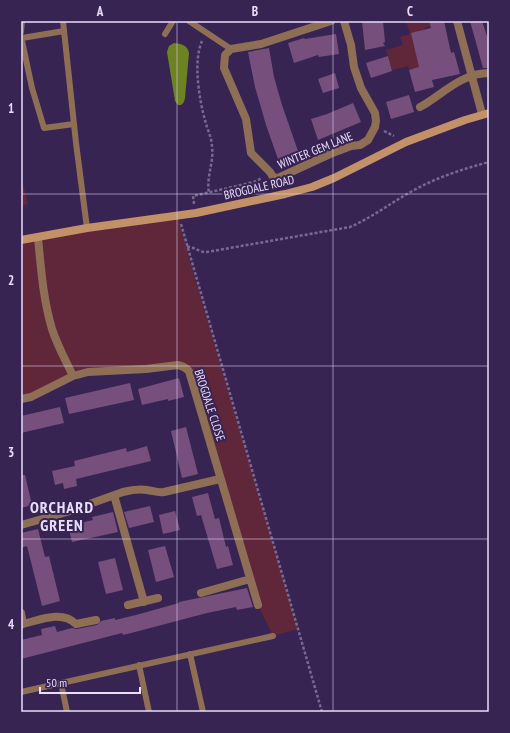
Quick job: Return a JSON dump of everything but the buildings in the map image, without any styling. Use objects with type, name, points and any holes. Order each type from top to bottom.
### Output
[{"type":"street","points":[[231,49],[261,44],[331,21]]},
{"type":"street","points":[[344,21],[351,45],[354,67],[361,88],[375,113],[375,127]]},
{"type":"street","points":[[457,21],[471,76],[485,114]]},
{"type":"street","name":"WINTER GEM LANE","points":[[231,49],[225,55],[224,68],[246,115],[251,153],[273,177],[278,178],[330,154],[351,146],[360,145],[368,140],[375,127]]},
{"type":"street","points":[[420,107],[433,100],[456,82],[471,76],[489,73]]},
{"type":"street","name":"BROGDALE ROAD","points":[[21,240],[87,228],[196,213],[312,187],[334,178],[406,142],[485,114]]},
{"type":"street","points":[[38,238],[43,284],[51,324],[73,376]]},
{"type":"street","name":"BROGDALE CLOSE","points":[[21,399],[36,395],[73,376],[95,370],[121,371],[182,365],[189,371],[258,605]]},
{"type":"street","points":[[21,525],[67,512],[114,495],[133,490],[150,490],[155,493],[164,492],[220,479]]},
{"type":"street","points":[[114,495],[144,602]]},
{"type":"street","points":[[200,593],[250,579]]},
{"type":"street","points":[[128,605],[158,598]]},
{"type":"street","points":[[21,613],[22,625],[55,617],[66,617],[76,624],[96,620]]},
{"type":"lane","points":[[22,21],[21,35],[32,88],[44,128],[74,124]]},
{"type":"lane","points":[[63,21],[87,228]]},
{"type":"lane","points":[[165,34],[173,21]]},
{"type":"lane","points":[[189,21],[231,49]]},
{"type":"lane","points":[[21,35],[64,31]]},
{"type":"lane","points":[[21,692],[273,636]]},
{"type":"lane","points":[[190,654],[203,712]]},
{"type":"lane","points":[[139,665],[150,712]]},
{"type":"lane","points":[[61,683],[67,712]]},
{"type":"path","points":[[207,32],[201,43],[197,57],[197,69],[204,117],[212,144],[212,155],[208,178],[209,193]]},
{"type":"path","points":[[375,127],[406,142]]},
{"type":"path","points":[[186,247],[190,246],[200,252],[207,252],[350,227],[365,221],[433,180],[489,162]]},
{"type":"path","points":[[196,213],[193,196],[254,182],[270,172]]},
{"type":"path","points":[[178,216],[322,712]]},
{"type":"shaded area","points":[[406,21],[429,21],[431,26],[424,28],[428,44],[421,67],[409,70],[408,66],[392,70],[386,50],[403,45],[400,37],[410,34]]},
{"type":"shaded area","points":[[174,43],[184,45],[189,53],[185,98],[181,105],[178,105],[175,101],[167,52],[169,46]]},
{"type":"shaded area","points":[[21,177],[28,204],[21,206]]},
{"type":"shaded area","points":[[178,216],[298,629],[273,636],[258,605],[186,368],[95,371],[21,399],[21,240]]},
{"type":"district","name":"ORCHARD GREEN","points":[[62,516]]}]
